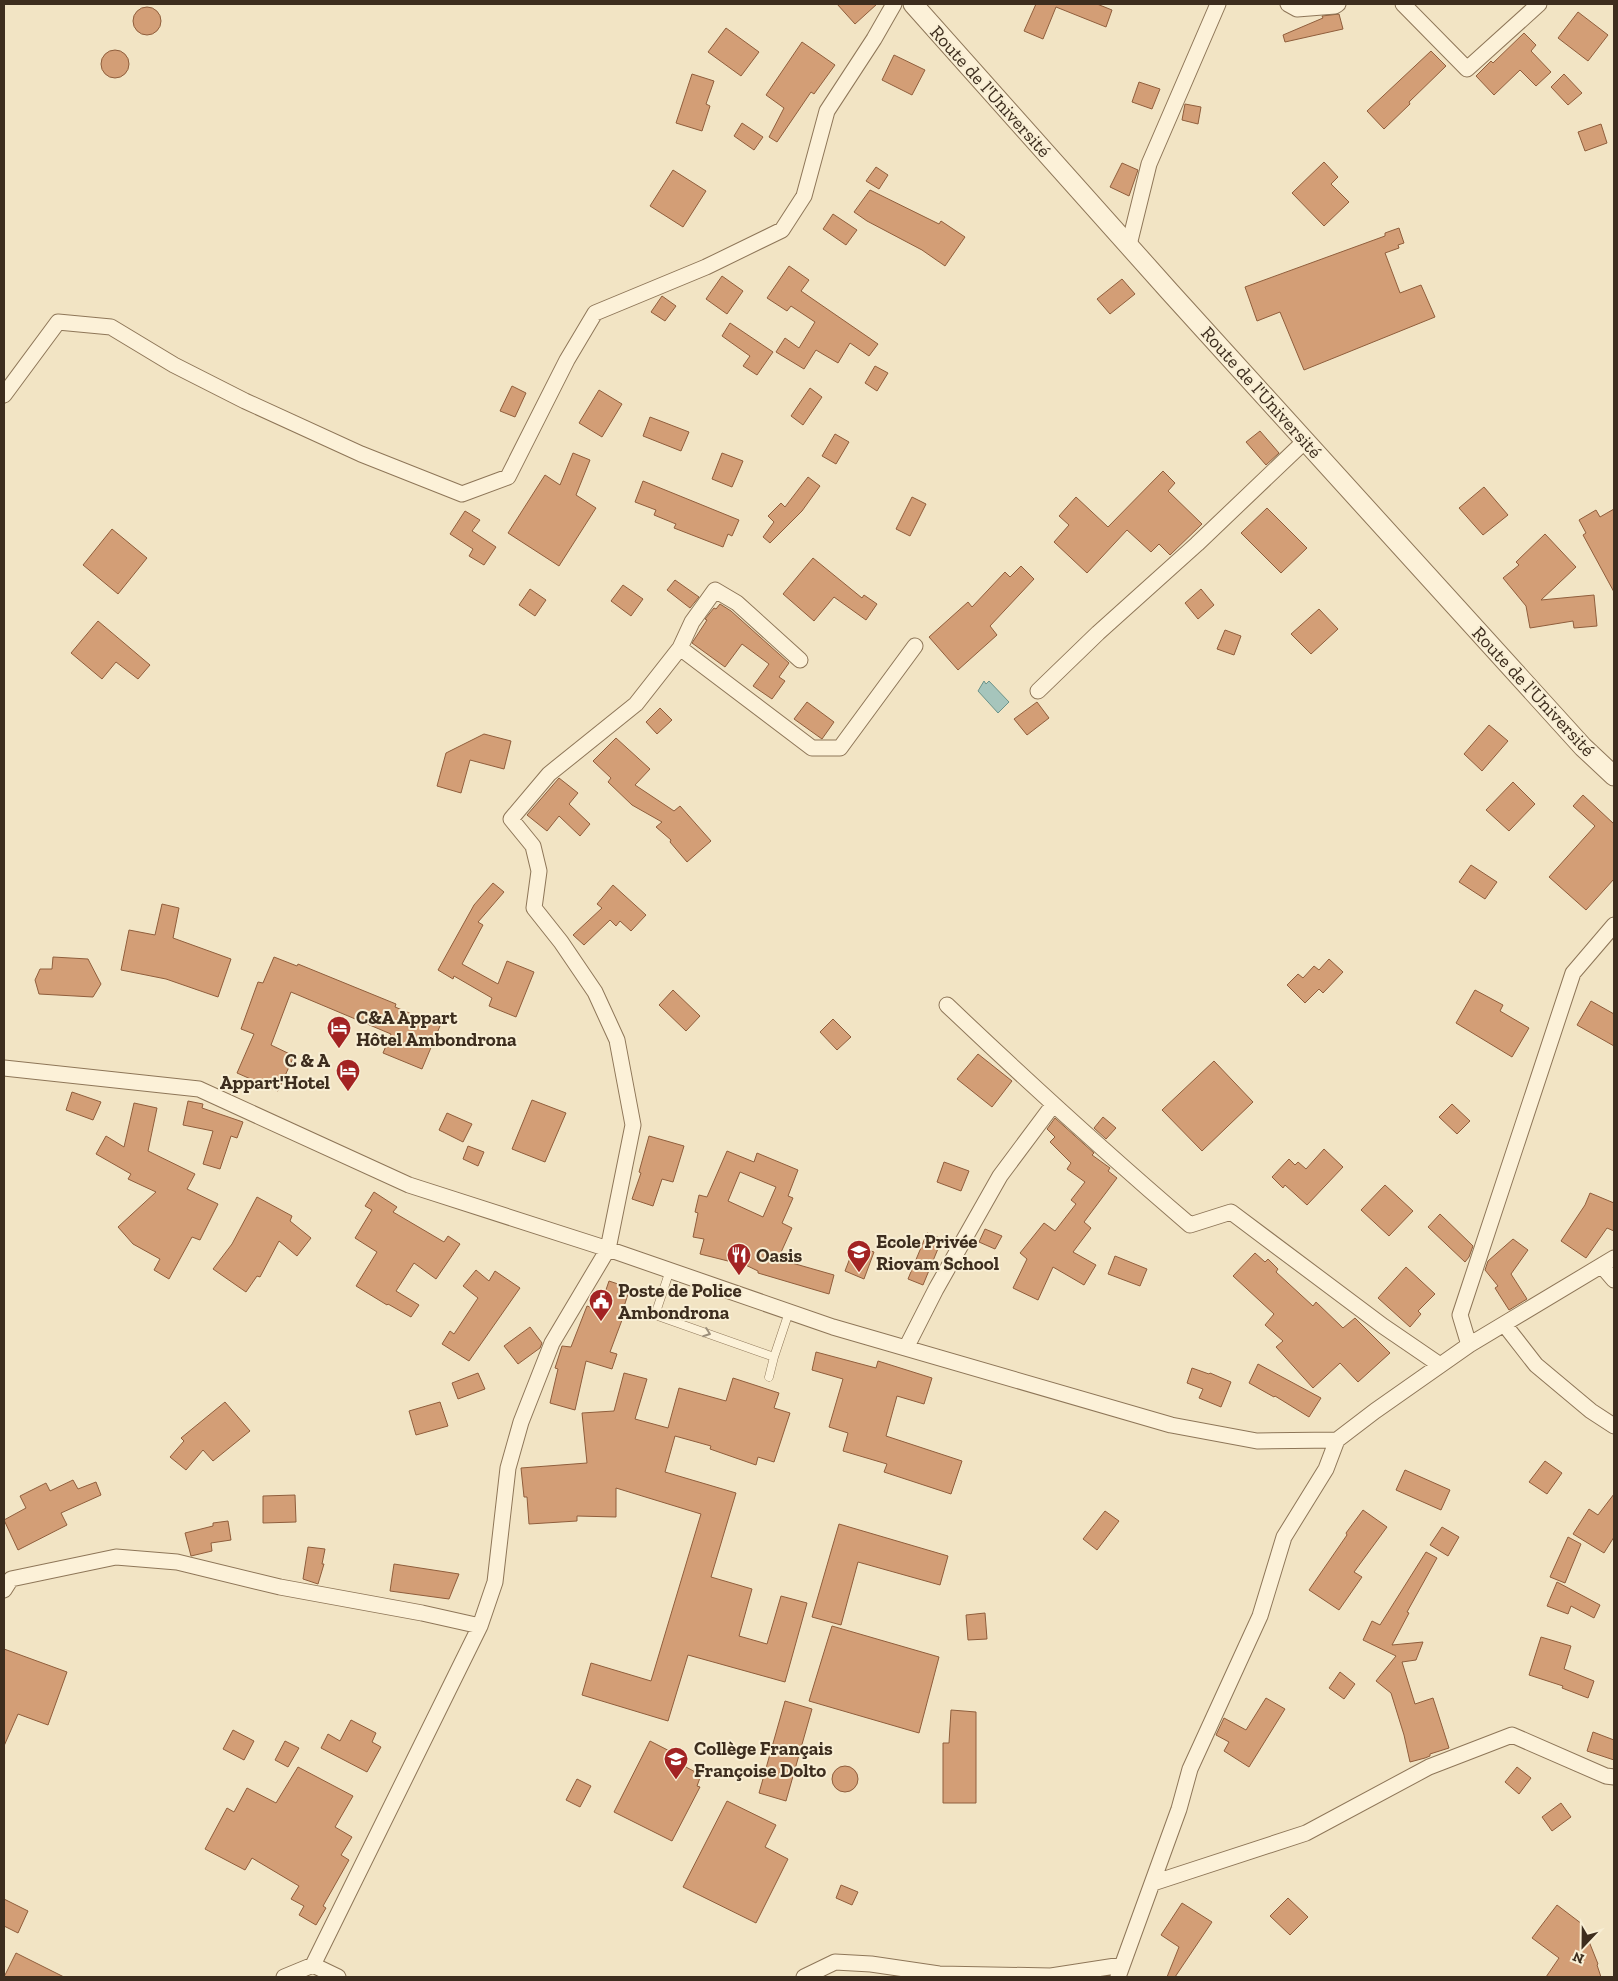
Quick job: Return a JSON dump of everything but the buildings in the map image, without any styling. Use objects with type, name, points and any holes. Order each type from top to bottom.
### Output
[{"type":"street","points":[[4,395],[58,322],[111,327],[174,365],[245,401],[361,454],[462,494],[508,477],[567,360],[595,313],[706,267],[782,230],[804,196],[827,111],[874,39],[894,4]]},
{"type":"street","name":"Route de l'Université","points":[[913,4],[1583,747],[1614,776]]},
{"type":"street","points":[[1129,245],[1149,164],[1218,4]]},
{"type":"street","points":[[1288,4],[1297,9],[1335,6],[1338,4]]},
{"type":"street","points":[[1403,4],[1467,69],[1539,4]]},
{"type":"street","points":[[1038,691],[1306,440]]},
{"type":"street","points":[[284,1977],[313,1965],[480,1626],[495,1582],[508,1468],[521,1422],[552,1343],[608,1249],[633,1125],[617,1040],[595,992],[561,942],[534,908],[539,871],[533,846],[511,820],[549,774],[636,704],[680,648],[692,622],[715,590],[737,603],[800,660]]},
{"type":"street","points":[[680,648],[812,748],[840,748],[915,646]]},
{"type":"street","points":[[1469,1345],[1460,1315],[1573,973],[1614,926]]},
{"type":"street","points":[[947,1005],[1053,1105],[1190,1225],[1231,1212],[1345,1298],[1440,1365]]},
{"type":"street","points":[[4,1068],[199,1089],[409,1185],[608,1249],[833,1327],[1170,1425],[1258,1442],[1337,1440]]},
{"type":"street","points":[[906,1348],[936,1289],[1000,1176],[1053,1105]]},
{"type":"street","points":[[804,1977],[835,1962],[871,1964],[939,1974],[1051,1976],[1120,1971],[1179,1809],[1190,1769],[1260,1616],[1284,1537],[1326,1469],[1337,1440],[1469,1345],[1608,1262],[1614,1280]]},
{"type":"street","points":[[1504,1324],[1536,1365],[1590,1411],[1614,1426]]},
{"type":"street","points":[[4,1590],[11,1580],[116,1557],[178,1562],[280,1586],[480,1626]]},
{"type":"street","points":[[1153,1883],[1306,1833],[1429,1767],[1512,1735],[1614,1778]]},
{"type":"street","points":[[313,1965],[338,1977]]},
{"type":"lane","points":[[670,1270],[655,1315],[774,1357]]},
{"type":"lane","points":[[770,1377],[774,1357],[789,1312]]},
{"type":"water","points":[[984,681],[986,684],[989,681],[1009,702],[998,713],[978,691]]},
{"type":"place","name":"C&A Appart Hôtel Ambondrona","points":[[339,1049]]},
{"type":"place","name":"C & A Appart'Hotel","points":[[348,1092]]},
{"type":"place","name":"Ecole Privée Riovam School","points":[[859,1273]]},
{"type":"place","name":"Oasis","points":[[739,1276]]},
{"type":"place","name":"Poste de Police Ambondrona","points":[[601,1322]]},
{"type":"place","name":"Collège Français Françoise Dolto","points":[[676,1780]]}]
